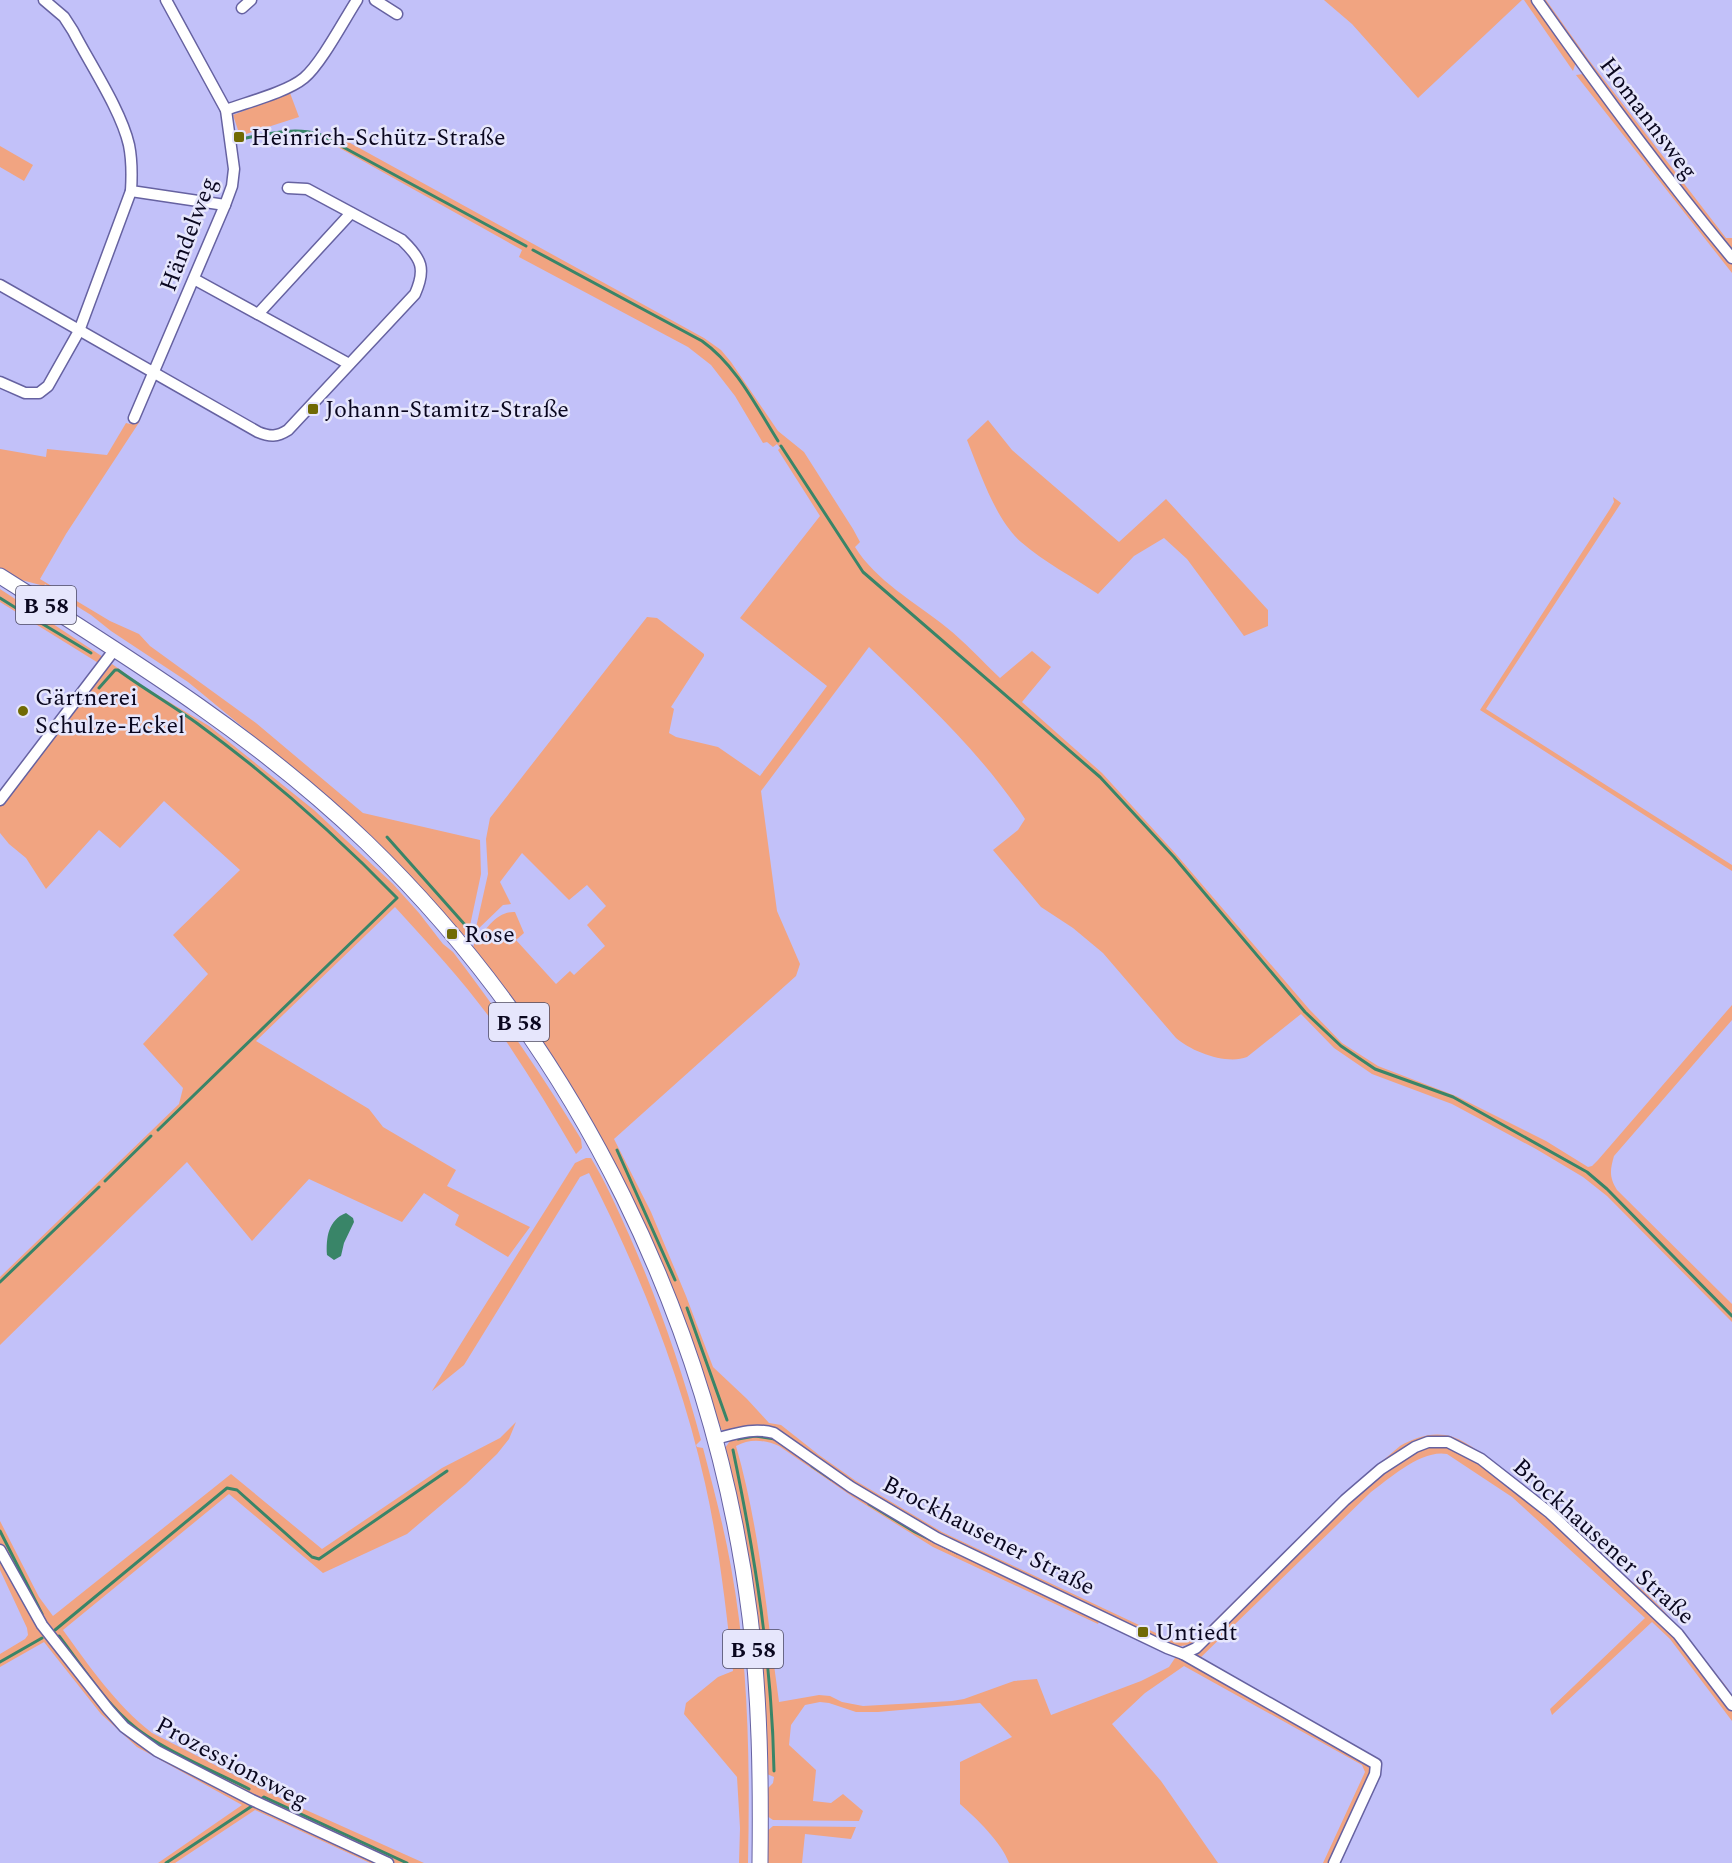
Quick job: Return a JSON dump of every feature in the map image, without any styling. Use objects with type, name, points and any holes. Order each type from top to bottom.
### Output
[{"type":"main road","name":"B 58","points":[[0,576],[173,686],[239,733],[330,809],[417,893],[462,946],[510,1008],[578,1111],[632,1213],[660,1276],[696,1374],[715,1439],[734,1520],[753,1647],[759,1724],[760,1863]]},
{"type":"street","points":[[0,382],[25,393],[39,393],[48,386],[79,331],[132,191],[129,143],[122,121],[68,24],[54,7],[44,0]]},
{"type":"street","name":"Händelweg","points":[[134,418],[225,205],[232,186],[234,169],[226,110],[166,0]]},
{"type":"street","points":[[242,8],[251,0]]},
{"type":"street","points":[[226,110],[290,86],[303,78],[313,68],[357,0]]},
{"type":"street","points":[[375,0],[397,14]]},
{"type":"street","name":"Homannsweg","points":[[1537,0],[1583,66],[1693,211],[1732,258]]},
{"type":"street","points":[[0,285],[153,373],[269,436],[279,436],[288,430],[415,294],[422,277],[420,262],[402,240],[307,189],[288,188]]},
{"type":"street","points":[[132,191],[225,205]]},
{"type":"street","points":[[258,314],[351,213]]},
{"type":"street","points":[[194,279],[349,364]]},
{"type":"street","points":[[0,800],[115,649]]},
{"type":"street","name":"Brockhausener Straße","points":[[715,1439],[748,1430],[774,1433],[851,1487],[937,1538],[1184,1654],[1376,1764],[1375,1774],[1334,1863]]},
{"type":"street","name":"Brockhausener Straße","points":[[1184,1654],[1196,1648],[1345,1500],[1381,1469],[1415,1447],[1428,1442],[1448,1442],[1481,1459],[1550,1513],[1678,1634],[1732,1705]]},
{"type":"street","name":"Prozessionsweg","points":[[0,1550],[42,1625],[87,1684],[124,1727],[157,1751],[231,1789],[388,1863]]},
{"type":"shaded area","points":[[1324,0],[1522,0],[1418,98],[1352,24]]},
{"type":"shaded area","points":[[1524,0],[1533,0],[1576,62],[1573,71]]},
{"type":"shaded area","points":[[1540,0],[1546,0],[1588,59],[1726,238],[1732,238],[1732,249],[1729,252]]},
{"type":"shaded area","points":[[1583,74],[1732,264],[1732,273],[1576,75]]},
{"type":"shaded area","points":[[290,93],[299,117],[240,136],[233,115]]},
{"type":"shaded area","points":[[332,133],[704,338],[721,350],[778,431],[804,452],[860,542],[855,547],[874,570],[967,645],[1000,678],[1032,651],[1051,667],[1022,702],[1102,773],[1175,853],[1309,1009],[1342,1043],[1378,1066],[1456,1096],[1546,1141],[1588,1167],[1598,1160],[1732,1005],[1732,1020],[1614,1156],[1611,1173],[1617,1190],[1732,1304],[1732,1322],[1607,1196],[1583,1177],[1452,1104],[1372,1074],[1334,1048],[1301,1014],[1247,1057],[1239,1059],[1210,1056],[1191,1048],[1176,1038],[1103,953],[1073,928],[1041,907],[993,850],[1018,830],[1025,819],[972,750],[869,647],[761,791],[777,911],[800,964],[796,976],[614,1139],[651,1212],[713,1367],[769,1423],[781,1425],[856,1481],[942,1532],[1175,1642],[1193,1639],[1202,1633],[1340,1497],[1400,1446],[1425,1436],[1453,1437],[1477,1450],[1530,1490],[1648,1595],[1706,1661],[1728,1689],[1732,1701],[1645,1598],[1464,1445],[1414,1443],[1193,1644],[1175,1647],[939,1536],[854,1485],[776,1431],[762,1425],[725,1432],[721,1429],[666,1277],[639,1213],[603,1144],[562,1076],[515,1004],[473,947],[497,918],[508,912],[515,912],[524,933],[516,940],[556,984],[570,971],[574,975],[605,946],[587,925],[606,906],[587,885],[569,900],[522,853],[500,882],[511,904],[503,905],[475,932],[488,874],[486,839],[490,818],[647,617],[657,618],[704,654],[671,707],[674,709],[669,733],[676,737],[718,747],[760,776],[827,686],[740,618],[820,516],[778,450],[780,448],[777,444],[773,447],[767,442],[763,443],[735,396],[711,365],[688,347],[519,257],[522,250],[327,141]]},
{"type":"shaded area","points":[[0,146],[33,165],[24,181],[0,167]]},
{"type":"shaded area","points":[[136,419],[140,421],[66,534],[40,579],[110,621],[139,634],[150,646],[256,723],[363,813],[480,840],[481,874],[468,935],[461,935],[441,910],[377,843],[325,795],[188,682],[49,589],[50,587],[18,579],[0,568],[0,449],[46,457],[47,449],[107,455],[126,423],[130,424]]},
{"type":"shaded area","points":[[988,420],[1012,450],[1119,542],[1166,499],[1268,610],[1268,626],[1244,636],[1187,559],[1164,538],[1134,556],[1098,594],[1039,556],[1021,542],[1003,521],[989,494],[967,440]]},
{"type":"shaded area","points":[[1613,497],[1621,503],[1486,709],[1732,865],[1732,871],[1480,710],[1610,509],[1614,502]]},
{"type":"shaded area","points":[[0,589],[103,657],[100,664],[0,602]]},
{"type":"shaded area","points":[[112,664],[146,688],[209,726],[314,810],[393,884],[443,944],[453,952],[535,1067],[581,1139],[582,1148],[576,1154],[536,1087],[493,1022],[458,977],[395,907],[256,1041],[369,1109],[383,1127],[456,1170],[447,1186],[530,1227],[508,1257],[455,1225],[459,1215],[424,1193],[402,1222],[309,1179],[252,1241],[187,1162],[0,1345],[0,1277],[179,1104],[183,1088],[143,1044],[208,974],[173,935],[240,870],[164,801],[120,848],[99,830],[46,889],[26,858],[0,833],[0,806]]},
{"type":"shaded area","points":[[591,1158],[612,1197],[660,1312],[694,1414],[701,1440],[696,1445],[703,1448],[722,1522],[737,1604],[745,1678],[749,1789],[748,1863],[739,1863],[740,1828],[737,1777],[684,1714],[686,1703],[718,1677],[733,1671],[718,1553],[705,1483],[684,1403],[657,1324],[625,1248],[589,1173],[580,1177],[464,1365],[432,1391],[575,1163]]},
{"type":"shaded area","points":[[346,1213],[353,1218],[354,1222],[344,1243],[341,1256],[334,1260],[327,1255],[329,1230],[335,1220]]},
{"type":"shaded area","points":[[516,1422],[509,1439],[497,1454],[466,1484],[407,1534],[323,1573],[229,1494],[63,1630],[115,1698],[152,1733],[286,1801],[424,1863],[393,1863],[157,1748],[109,1708],[27,1596],[0,1544],[0,1521],[39,1597],[53,1616],[231,1474],[322,1549],[442,1468],[500,1438]]},
{"type":"shaded area","points":[[748,1434],[772,1436],[850,1489],[1100,1619],[1098,1624],[933,1547],[853,1497],[779,1446],[763,1441],[747,1442],[736,1446],[757,1541],[779,1702],[819,1695],[863,1706],[952,1701],[1014,1681],[1037,1679],[1051,1715],[1141,1681],[1169,1667],[1177,1655],[1370,1764],[1372,1770],[1332,1863],[1323,1863],[1365,1772],[1362,1765],[1184,1666],[1145,1693],[1112,1724],[1161,1781],[1218,1863],[1009,1863],[995,1839],[960,1804],[960,1762],[1012,1737],[980,1703],[878,1712],[856,1712],[820,1702],[805,1705],[791,1725],[789,1745],[816,1770],[813,1801],[831,1803],[843,1794],[863,1811],[859,1821],[773,1820],[767,1816],[766,1790],[773,1783],[774,1777],[766,1771],[763,1689],[755,1608],[742,1528],[725,1448],[730,1441]]},
{"type":"shaded area","points":[[1430,1445],[1446,1445],[1460,1450],[1548,1515],[1675,1635],[1732,1709],[1732,1721],[1670,1639],[1652,1622],[1552,1715],[1550,1709],[1645,1618],[1512,1497],[1447,1454],[1427,1456],[1417,1460],[1371,1492],[1197,1661],[1195,1654],[1197,1650],[1346,1503],[1383,1471]]},
{"type":"shaded area","points":[[0,1554],[24,1600],[123,1728],[382,1863],[370,1863],[255,1810],[175,1863],[158,1863],[242,1805],[137,1747],[101,1714],[44,1642],[0,1667],[0,1654],[28,1635],[27,1628],[0,1570]]},
{"type":"shaded area","points":[[773,1826],[856,1827],[851,1839],[805,1834],[802,1863],[765,1863],[766,1832]]},
{"type":"waterway","points":[[241,139],[290,131],[319,134],[526,246]]},
{"type":"waterway","points":[[533,250],[702,341],[735,374],[778,441]]},
{"type":"waterway","points":[[781,446],[863,572],[1100,777],[1174,857],[1305,1012],[1341,1046],[1375,1069],[1453,1097],[1587,1172],[1607,1189],[1732,1316]]},
{"type":"waterway","points":[[0,598],[24,613]]},
{"type":"waterway","points":[[36,620],[91,653]]},
{"type":"waterway","points":[[99,688],[115,670],[118,670],[188,717],[250,764],[301,807],[397,898],[158,1130]]},
{"type":"waterway","points":[[387,837],[466,926]]},
{"type":"waterway","points":[[105,1181],[151,1136]]},
{"type":"waterway","points":[[617,1150],[675,1280]]},
{"type":"waterway","points":[[0,1282],[99,1187]]},
{"type":"waterway","points":[[687,1308],[727,1420]]},
{"type":"waterway","points":[[738,1439],[755,1436],[775,1439]]},
{"type":"waterway","points":[[733,1450],[761,1609],[770,1690],[774,1771]]},
{"type":"waterway","points":[[812,1466],[831,1479]]},
{"type":"waterway","points":[[55,1630],[227,1488],[237,1490],[312,1557],[319,1559],[447,1471]]},
{"type":"waterway","points":[[869,1504],[915,1532],[957,1553]]},
{"type":"waterway","points":[[0,1531],[42,1614]]},
{"type":"waterway","points":[[59,1636],[99,1690],[134,1726],[171,1751],[249,1789]]},
{"type":"waterway","points":[[0,1662],[42,1638]]},
{"type":"waterway","points":[[261,1799],[264,1797],[407,1863]]},
{"type":"waterway","points":[[166,1863],[252,1806]]},
{"type":"place","name":"Heinrich-Schütz-Straße","points":[[239,137]]},
{"type":"place","name":"Johann-Stamitz-Straße","points":[[313,409]]},
{"type":"place","name":"Gärtnerei Schulze-Eckel","points":[[23,711]]},
{"type":"place","name":"Rose","points":[[452,934]]},
{"type":"place","name":"Untiedt","points":[[1143,1632]]}]
